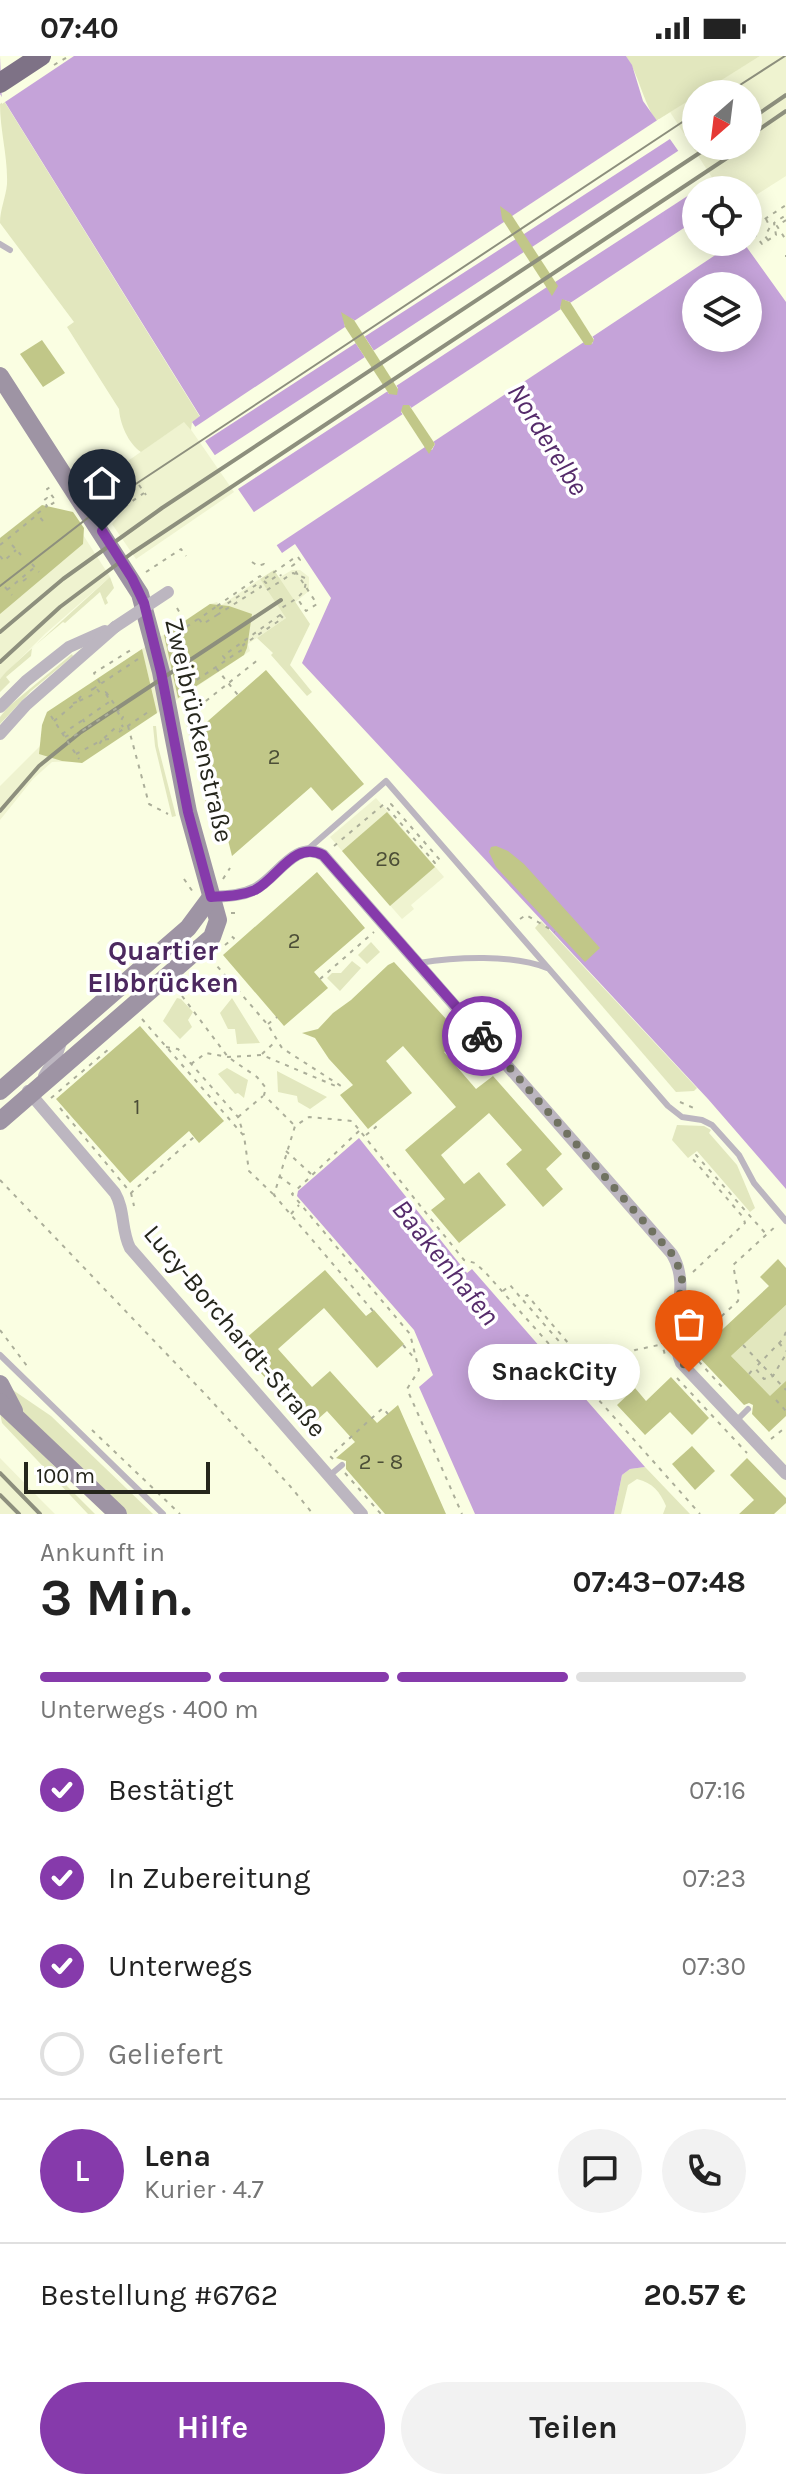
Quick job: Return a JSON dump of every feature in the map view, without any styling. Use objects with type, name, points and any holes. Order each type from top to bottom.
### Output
[{"type":"highway","points":[[0,83],[41,56]]},
{"type":"main road","name":"Zweibrückenstraße","points":[[0,376],[140,594],[161,672],[188,812],[218,915],[212,937],[0,1121]]},
{"type":"main road","points":[[0,1091],[188,928],[211,897]]},
{"type":"main road","points":[[0,1384],[20,1420]]},
{"type":"main road","points":[[0,1402],[118,1514]]},
{"type":"street","points":[[0,734],[26,705],[115,627],[168,592]]},
{"type":"street","points":[[0,707],[26,681],[69,647],[115,627]]},
{"type":"street","points":[[211,897],[234,896],[256,889],[298,853],[307,850],[323,855],[672,1254],[682,1280],[676,1341],[679,1359],[786,1474]]},
{"type":"street","points":[[30,1096],[29,1090],[49,1072],[63,1037]]},
{"type":"street","name":"Lucy-Borchardt-Straße","points":[[30,1096],[115,1193],[130,1248],[362,1514]]},
{"type":"lane","points":[[0,244],[10,250]]},
{"type":"lane","points":[[307,850],[386,781],[668,1106],[682,1117],[707,1121],[739,1155],[754,1183],[785,1220]]},
{"type":"lane","points":[[418,963],[522,960],[550,969]]},
{"type":"lane","points":[[0,1355],[163,1514]]},
{"type":"lane","points":[[735,1422],[748,1409]]},
{"type":"lane","points":[[329,1476],[341,1466]]},
{"type":"path","points":[[762,220],[786,205]]},
{"type":"path","points":[[765,218],[770,227],[765,236],[768,240]]},
{"type":"path","points":[[786,218],[777,226],[786,240]]},
{"type":"path","points":[[762,244],[776,235],[774,223],[786,218]]},
{"type":"path","points":[[89,492],[124,465],[130,474]]},
{"type":"path","points":[[111,516],[145,494],[139,485]]},
{"type":"path","points":[[0,545],[47,506],[43,501],[47,498],[52,504],[56,501],[47,489],[52,486]]},
{"type":"path","points":[[37,514],[43,521]]},
{"type":"path","points":[[12,545],[21,555]]},
{"type":"path","points":[[0,556],[5,559],[16,549]]},
{"type":"path","points":[[144,573],[181,549],[186,556]]},
{"type":"path","points":[[263,580],[297,556],[300,560],[292,566],[317,604],[306,611],[299,601]]},
{"type":"path","points":[[252,562],[266,566]]},
{"type":"path","points":[[34,567],[39,572]]},
{"type":"path","points":[[24,580],[34,567]]},
{"type":"path","points":[[12,595],[6,588],[34,567]]},
{"type":"path","points":[[267,590],[293,573],[305,578],[307,587],[303,593],[280,609]]},
{"type":"path","points":[[218,605],[219,609],[259,583],[261,587],[203,624],[199,619],[218,605],[260,576],[266,583],[281,576]]},
{"type":"path","points":[[177,608],[188,626]]},
{"type":"path","points":[[280,615],[283,618],[226,660],[223,656],[236,644],[280,615]]},
{"type":"path","points":[[101,684],[94,673],[134,648]]},
{"type":"path","points":[[199,729],[197,708],[259,659]]},
{"type":"path","points":[[215,667],[238,695]]},
{"type":"path","points":[[96,687],[111,700],[122,717],[120,722],[124,728]]},
{"type":"path","points":[[70,704],[94,694],[91,690]]},
{"type":"path","points":[[54,721],[81,696]]},
{"type":"path","points":[[65,737],[111,700]]},
{"type":"path","points":[[77,702],[81,709]]},
{"type":"path","points":[[65,737],[117,710]]},
{"type":"path","points":[[51,716],[79,759]]},
{"type":"path","points":[[83,720],[88,727]]},
{"type":"path","points":[[128,725],[149,804],[168,814]]},
{"type":"path","points":[[98,746],[116,727],[121,730],[119,732]]},
{"type":"path","points":[[65,737],[72,733]]},
{"type":"path","points":[[97,734],[102,740]]},
{"type":"path","points":[[76,754],[109,739]]},
{"type":"path","points":[[333,847],[384,804],[435,863],[440,860],[393,806]]},
{"type":"path","points":[[520,919],[526,915],[555,932]]},
{"type":"path","points":[[320,979],[374,931]]},
{"type":"path","points":[[210,958],[268,1025],[282,1048],[344,1088]]},
{"type":"path","points":[[176,988],[228,1057],[257,1077],[266,1088],[264,1095],[238,1117]]},
{"type":"path","points":[[268,1025],[277,1017]]},
{"type":"path","points":[[141,1018],[244,1136]]},
{"type":"path","points":[[262,1055],[276,1041]]},
{"type":"path","points":[[166,1047],[178,1049],[238,1117],[249,1171],[291,1214],[373,1311]]},
{"type":"path","points":[[191,1064],[206,1053],[228,1057],[262,1055],[337,1088],[340,1086]]},
{"type":"path","points":[[264,1095],[295,1126]]},
{"type":"path","points":[[61,1109],[131,1193],[194,1137]]},
{"type":"path","points":[[218,1115],[223,1111]]},
{"type":"path","points":[[274,1195],[295,1126],[309,1117],[352,1121],[464,1260],[475,1263],[502,1292],[700,1514]]},
{"type":"path","points":[[365,1136],[376,1127],[374,1125]]},
{"type":"path","points":[[360,1130],[292,1194],[410,1334],[419,1370],[407,1389],[462,1514]]},
{"type":"path","points":[[285,1151],[311,1174]]},
{"type":"path","points":[[692,1273],[745,1223],[692,1158],[696,1155],[766,1234]]},
{"type":"path","points":[[278,1175],[295,1188]]},
{"type":"path","points":[[0,1180],[216,1406],[313,1514]]},
{"type":"path","points":[[291,1214],[300,1204]]},
{"type":"path","points":[[687,1338],[702,1334],[738,1301],[733,1265],[785,1220]]},
{"type":"path","points":[[319,1246],[328,1237]]},
{"type":"path","points":[[502,1292],[510,1285],[579,1364],[571,1371]]},
{"type":"path","points":[[522,1299],[527,1295],[587,1365],[608,1352],[620,1363]]},
{"type":"path","points":[[0,1330],[37,1378]]},
{"type":"path","points":[[749,1374],[786,1332]]},
{"type":"path","points":[[755,1368],[764,1379],[773,1376],[786,1352],[778,1343]]},
{"type":"path","points":[[588,1391],[638,1349],[662,1344]]},
{"type":"path","points":[[403,1345],[417,1361]]},
{"type":"path","points":[[743,1345],[786,1390]]},
{"type":"path","points":[[776,1400],[785,1408]]},
{"type":"path","points":[[381,1514],[330,1456],[383,1408],[388,1414]]},
{"type":"path","points":[[770,1440],[786,1427]]},
{"type":"path","points":[[92,1430],[180,1514]]},
{"type":"shaded area","points":[[626,56],[760,56],[722,80],[682,80],[682,105],[656,121]]},
{"type":"shaded area","points":[[760,56],[786,56],[786,176],[762,191],[762,176],[711,176],[701,160],[762,160],[762,80],[721,80]]},
{"type":"shaded area","points":[[4,101],[200,417],[192,422],[191,430],[184,422],[141,452],[132,444],[119,409],[67,327],[74,322],[0,223],[7,184],[0,114],[0,104]]},
{"type":"shaded area","points":[[682,104],[682,131],[670,112]]},
{"type":"shaded area","points":[[185,421],[234,492],[136,559],[112,524],[117,518],[95,484]]},
{"type":"shaded area","points":[[71,516],[110,577],[46,633],[0,679],[0,572]]},
{"type":"shaded area","points":[[274,570],[310,624],[290,665],[312,692],[307,696],[257,638],[286,618],[260,579]]},
{"type":"shaded area","points":[[292,570],[300,570],[309,577],[309,591],[283,612],[286,618],[248,644],[250,651],[82,763],[52,762],[33,779],[0,820],[0,786],[45,741],[44,719],[47,712],[210,604],[217,602],[220,606],[260,579],[265,586]]},
{"type":"shaded area","points":[[110,577],[114,588],[106,598],[108,603],[105,605],[100,592],[35,645]]},
{"type":"shaded area","points":[[32,648],[31,656],[6,677],[10,682],[0,692],[0,679]]},
{"type":"shaded area","points":[[72,654],[0,724],[0,717],[8,707]]},
{"type":"shaded area","points":[[189,718],[210,801],[215,841],[185,719]]},
{"type":"shaded area","points":[[153,726],[156,726],[176,816],[172,817],[155,746]]},
{"type":"shaded area","points":[[376,798],[444,877],[411,905],[414,909],[402,919],[330,837]]},
{"type":"shaded area","points":[[541,921],[697,1088],[694,1091],[676,1092],[535,928]]},
{"type":"shaded area","points":[[371,942],[380,952],[367,964],[358,955]]},
{"type":"shaded area","points":[[352,961],[361,968],[340,991],[327,978],[332,973],[341,973]]},
{"type":"shaded area","points":[[177,998],[193,1012],[188,1020],[192,1027],[180,1039],[163,1021]]},
{"type":"shaded area","points":[[232,998],[260,1043],[237,1044],[235,1029],[228,1029],[220,1013]]},
{"type":"shaded area","points":[[227,1068],[248,1080],[244,1098],[235,1094],[218,1074]]},
{"type":"shaded area","points":[[277,1071],[327,1097],[310,1109],[298,1102],[297,1096],[278,1092]]},
{"type":"shaded area","points":[[677,1125],[704,1126],[711,1130],[709,1133],[737,1165],[755,1208],[750,1212],[697,1151],[688,1158],[672,1140]]},
{"type":"shaded area","points":[[786,1305],[786,1414],[731,1356]]},
{"type":"shaded area","points":[[4,1384],[51,1416],[153,1514],[127,1514],[23,1414]]},
{"type":"shaded area","points":[[0,1413],[54,1466],[65,1484],[95,1514],[88,1514],[2,1423]]},
{"type":"shaded area","points":[[0,1458],[39,1498],[55,1514],[0,1514]]},
{"type":"shaded area","points":[[645,1467],[690,1514],[663,1514],[666,1506],[658,1492],[637,1479],[628,1485],[621,1514],[614,1514],[622,1475],[630,1469]]},
{"type":"water","name":"Norderelbe","points":[[0,56],[626,56],[632,65],[643,101],[696,176],[682,176],[682,256],[753,256],[786,302],[786,1189],[708,1099],[302,663],[331,598],[295,544],[282,553],[192,422],[200,416],[0,94]],"holes":[[[564,300],[570,302],[594,339],[592,344],[585,344],[560,308]],[[343,315],[354,320],[398,388],[396,394],[389,394],[345,327]],[[404,405],[410,406],[435,444],[432,450],[427,450],[401,412]]]},
{"type":"water","name":"Baakenhafen","points":[[359,1138],[467,1273],[472,1269],[645,1467],[630,1469],[622,1475],[614,1514],[475,1514],[419,1387],[433,1375],[414,1330],[297,1196],[298,1191]]},
{"type":"pier","points":[[0,56],[74,56],[2,104]]},
{"type":"pier","points":[[659,119],[673,137],[521,236],[509,218]]},
{"type":"pier","points":[[681,149],[682,160],[689,160],[700,176],[682,176],[682,200],[552,284],[529,249]]},
{"type":"pier","points":[[507,220],[519,237],[361,339],[351,323]]},
{"type":"pier","points":[[682,229],[682,256],[714,256],[690,272],[682,272],[682,277],[589,339],[567,305]]},
{"type":"pier","points":[[527,250],[550,285],[393,388],[370,353]]},
{"type":"pier","points":[[564,307],[587,340],[430,444],[408,410]]},
{"type":"pier","points":[[348,325],[359,341],[202,443],[192,429]]},
{"type":"pier","points":[[368,355],[391,389],[235,491],[212,457]]},
{"type":"pier","points":[[406,412],[428,445],[274,547],[251,514]]},
{"type":"building","points":[[500,206],[511,214],[558,286],[552,296],[502,219]]},
{"type":"building","points":[[562,299],[570,302],[594,340],[591,345],[585,345],[560,308]]},
{"type":"building","points":[[341,312],[354,320],[398,389],[397,395],[389,394],[345,327]]},
{"type":"building","points":[[42,340],[65,373],[43,387],[20,354]]},
{"type":"building","points":[[403,405],[409,405],[435,444],[429,454],[401,411]]},
{"type":"building","points":[[42,505],[73,512],[84,528],[83,544],[0,614],[0,538]]},
{"type":"building","points":[[210,604],[229,606],[252,614],[247,648],[244,655],[178,698],[164,635]]},
{"type":"building","points":[[142,649],[157,713],[82,763],[39,754],[42,725],[47,712]]},
{"type":"building","points":[[266,670],[364,784],[332,811],[311,787],[232,856],[200,728]]},
{"type":"building","points":[[387,812],[435,867],[390,906],[342,851]]},
{"type":"building","points":[[496,846],[524,864],[600,948],[585,962],[496,867],[489,852],[491,847]]},
{"type":"building","points":[[317,872],[365,928],[314,972],[328,988],[284,1026],[223,955]]},
{"type":"building","points":[[394,962],[458,1032],[461,1039],[457,1045],[444,1052],[476,1089],[493,1076],[562,1154],[546,1169],[563,1189],[543,1207],[506,1164],[522,1150],[489,1113],[441,1155],[464,1184],[479,1172],[506,1205],[459,1243],[431,1210],[445,1199],[405,1150],[456,1107],[403,1046],[386,1061],[412,1093],[368,1129],[340,1095],[353,1085],[315,1038],[302,1033],[318,1029]]},
{"type":"building","points":[[140,1026],[224,1121],[199,1143],[189,1131],[130,1183],[56,1099]]},
{"type":"building","points":[[778,1259],[786,1268],[786,1305],[731,1356],[770,1396],[786,1381],[786,1416],[769,1432],[752,1414],[753,1405],[744,1405],[696,1354],[769,1286],[760,1277]]},
{"type":"building","points":[[325,1270],[366,1316],[374,1310],[404,1344],[377,1368],[324,1308],[278,1349],[312,1387],[330,1371],[377,1423],[398,1405],[446,1514],[385,1514],[346,1469],[346,1461],[336,1458],[355,1442],[327,1411],[309,1427],[237,1346]]},
{"type":"building","points":[[671,1377],[709,1418],[692,1435],[670,1412],[645,1435],[617,1405],[635,1388],[646,1401]]},
{"type":"building","points":[[692,1446],[715,1471],[695,1490],[672,1464]]},
{"type":"building","points":[[747,1458],[786,1498],[786,1503],[774,1514],[739,1514],[754,1500],[730,1475]]},
{"type":"tram line","points":[[748,80],[785,56]]},
{"type":"tram line","points":[[0,586],[107,503],[682,122]]},
{"type":"railway","points":[[762,111],[786,95]]},
{"type":"railway","points":[[762,127],[786,111]]},
{"type":"railway","points":[[0,632],[63,579],[162,508],[689,160]]},
{"type":"railway","points":[[0,662],[60,607],[132,553],[724,160]]},
{"type":"railway","points":[[0,811],[39,766],[81,732],[281,600]]},
{"type":"railway","points":[[0,1473],[40,1514]]},
{"type":"railway","points":[[0,1495],[19,1514]]},
{"type":"way so far","points":[[482,1036],[677,1262],[682,1280],[677,1350],[681,1363],[689,1372]]},
{"type":"place","name":"SnackCity","points":[[689,1372]]},
{"type":"district","name":"Quartier Elbbrücken","points":[[163,966]]},
{"type":"route","points":[[102,531],[144,603],[161,672],[188,812],[211,897],[234,896],[256,889],[298,853],[307,850],[318,852],[482,1036]]}]
